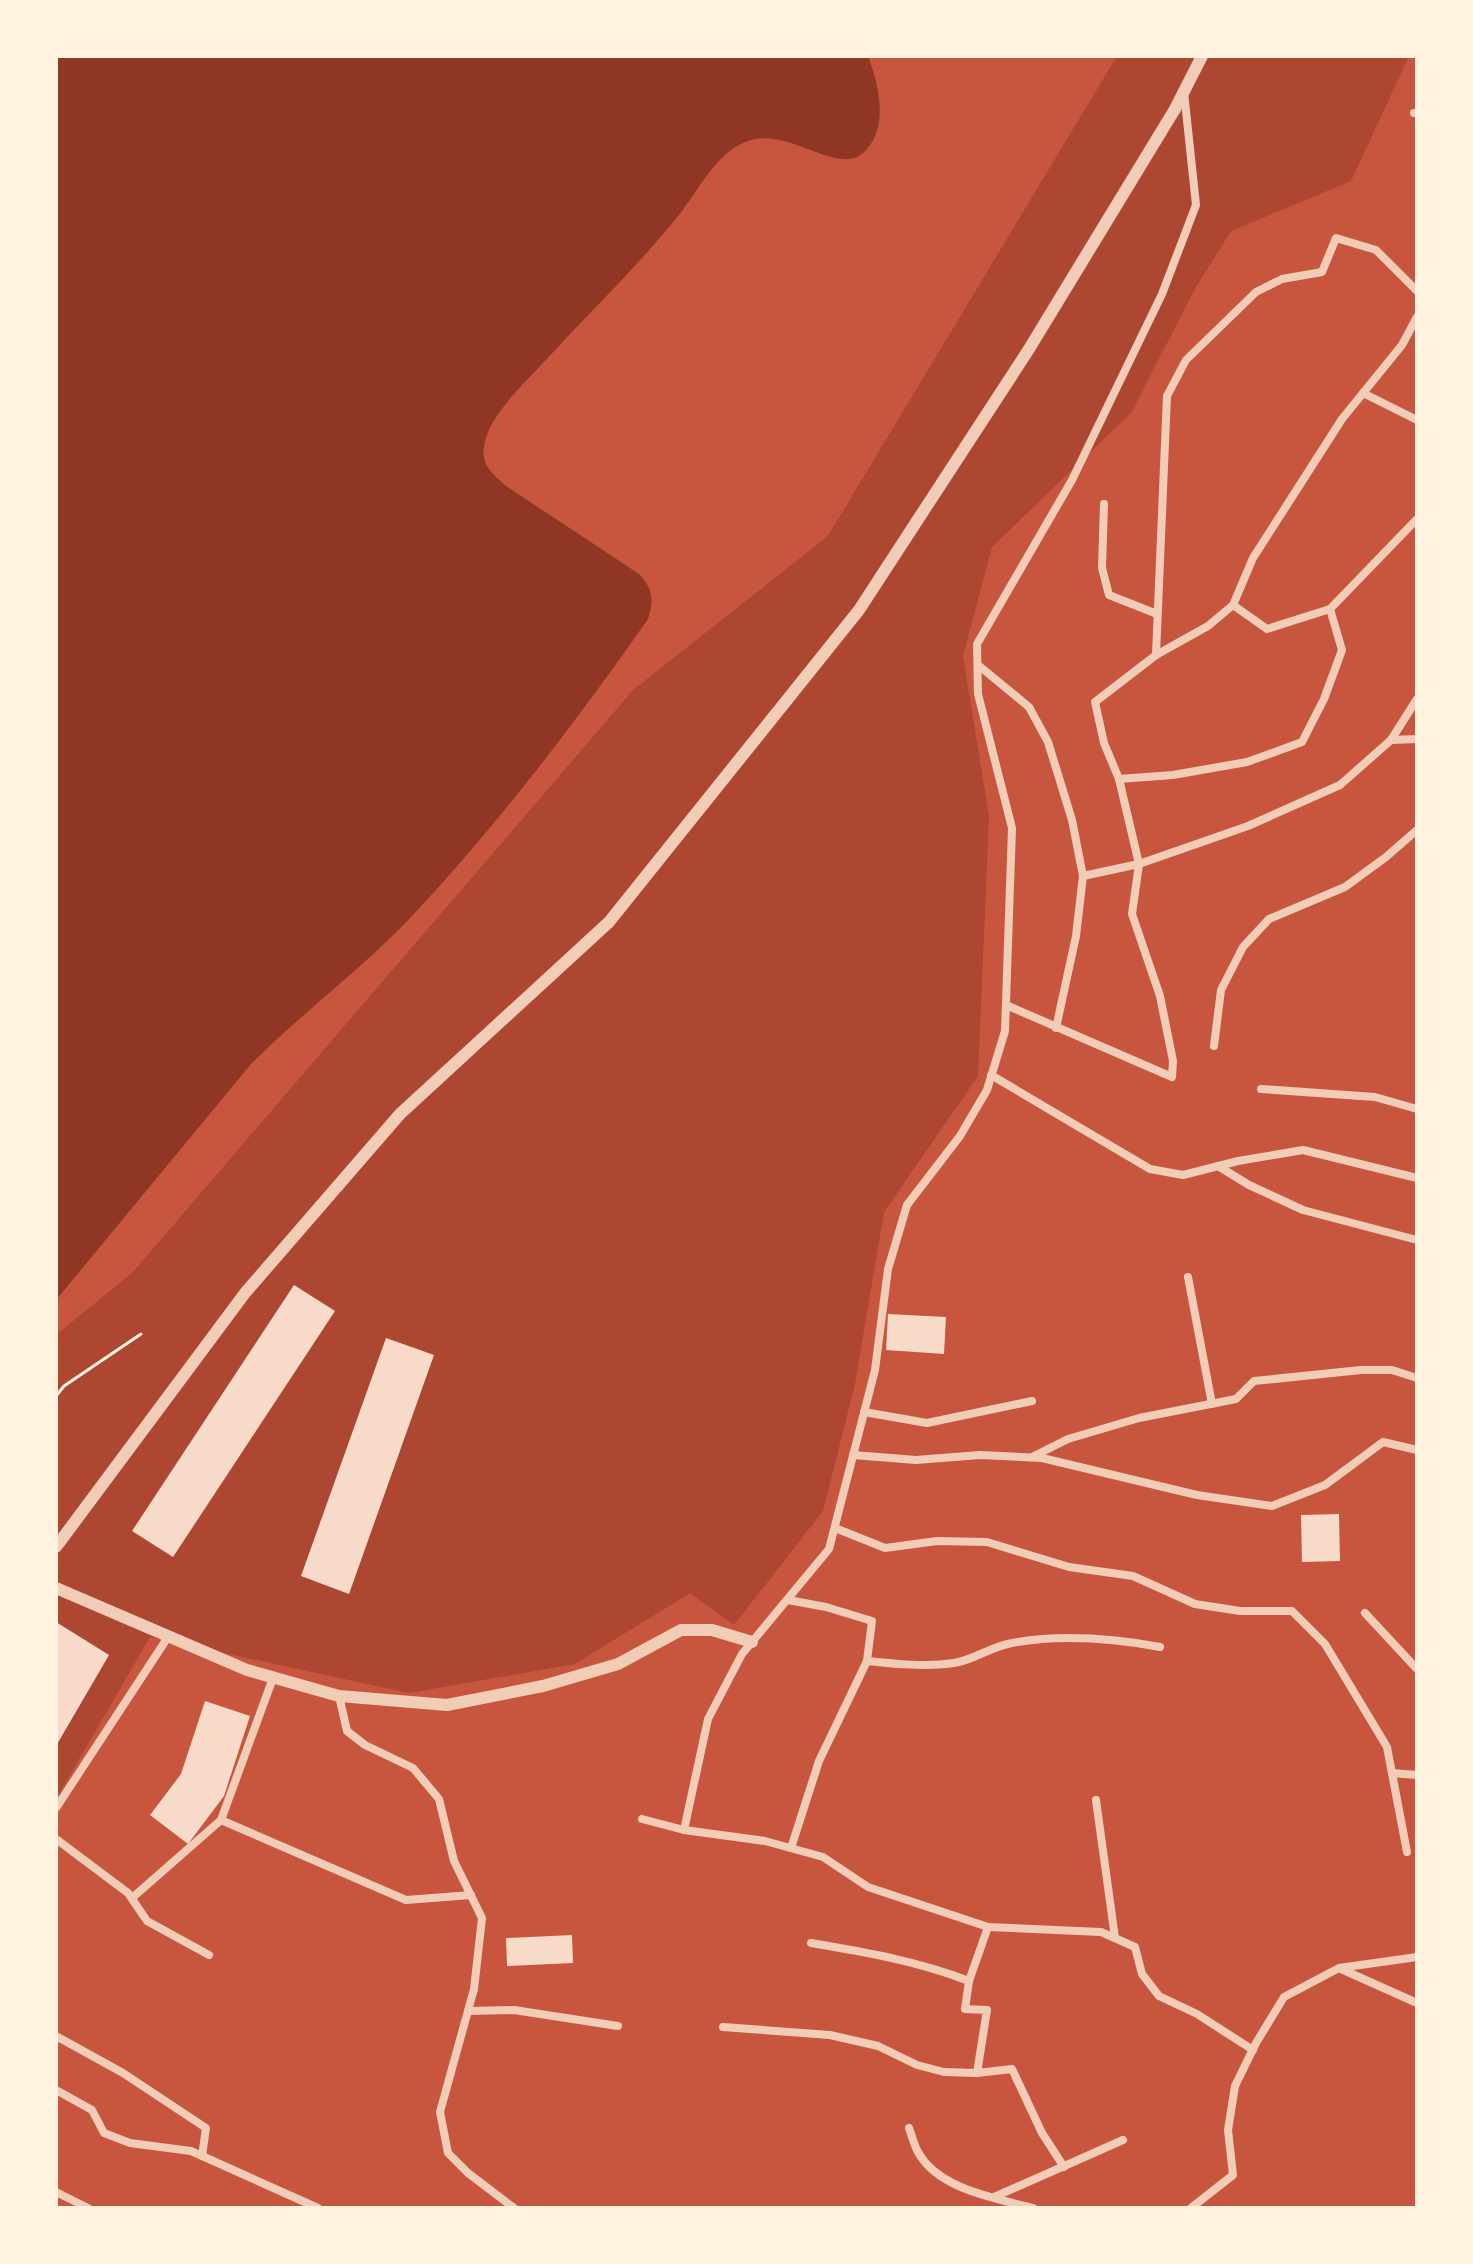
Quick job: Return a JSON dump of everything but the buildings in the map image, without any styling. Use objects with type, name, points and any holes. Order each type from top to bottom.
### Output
[{"type":"street","points":[[56,1547],[245,1293],[400,1114],[609,922],[859,610],[1029,349],[1184,92],[1202,56]]},
{"type":"street","points":[[684,1830],[708,1719],[742,1654],[829,1549],[875,1370],[888,1269],[907,1205],[960,1136],[987,1090],[1005,1031],[1012,828],[978,694],[977,644],[1072,480],[1162,294],[1196,205],[1184,92]]},
{"type":"street","points":[[1156,655],[1167,396],[1186,360],[1256,292],[1282,279],[1322,272],[1336,238],[1376,250],[1417,291]]},
{"type":"street","points":[[1006,1005],[1172,1077],[1173,1061],[1160,996],[1132,914],[1139,864],[1119,779],[1104,743],[1095,702],[1156,655],[1208,626],[1233,605],[1253,558],[1342,419],[1402,345],[1417,317]]},
{"type":"street","points":[[1363,393],[1417,420]]},
{"type":"street","points":[[1104,504],[1102,568],[1109,595],[1157,614]]},
{"type":"street","points":[[1233,605],[1267,629],[1330,609],[1417,519]]},
{"type":"street","points":[[1119,779],[1173,775],[1247,762],[1302,742],[1324,699],[1342,650],[1330,609]]},
{"type":"street","points":[[978,665],[1029,707],[1048,742],[1072,820],[1083,876],[1076,936],[1056,1028]]},
{"type":"street","points":[[1083,876],[1139,864],[1248,826],[1340,785],[1391,740],[1417,699]]},
{"type":"street","points":[[1391,740],[1417,739]]},
{"type":"street","points":[[1214,1046],[1221,990],[1243,947],[1269,919],[1345,887],[1417,830]]},
{"type":"street","points":[[991,1075],[1150,1169],[1183,1175],[1303,1150],[1417,1178]]},
{"type":"street","points":[[1261,1089],[1375,1097],[1417,1109]]},
{"type":"street","points":[[1218,1166],[1249,1185],[1303,1210],[1417,1240]]},
{"type":"street","points":[[1188,1277],[1212,1404]]},
{"type":"street","points":[[1031,1458],[1068,1439],[1139,1418],[1236,1399],[1254,1381],[1392,1370],[1417,1378]]},
{"type":"street","points":[[864,1412],[927,1423],[1032,1401]]},
{"type":"street","points":[[853,1455],[916,1460],[980,1455],[1031,1458],[1117,1474],[1197,1495],[1272,1506],[1325,1485],[1383,1442],[1417,1450]]},
{"type":"street","points":[[835,1528],[885,1548],[937,1541],[987,1542],[1069,1567],[1133,1576],[1195,1604],[1240,1611],[1292,1611],[1325,1644],[1387,1747],[1407,1852]]},
{"type":"street","points":[[56,1588],[247,1670],[273,1678],[339,1696],[447,1705],[543,1686],[618,1664],[681,1630],[712,1630],[752,1642]]},
{"type":"street","points":[[788,1600],[826,1607],[872,1621],[867,1661],[819,1761],[791,1848]]},
{"type":"street","points":[[1365,1613],[1417,1669]]},
{"type":"street","points":[[56,1808],[168,1637]]},
{"type":"street","points":[[867,1661],[955,1663],[1009,1643],[1058,1637],[1120,1640],[1160,1647]]},
{"type":"street","points":[[132,1898],[221,1820],[273,1678]]},
{"type":"street","points":[[339,1696],[347,1731],[365,1745],[413,1768],[439,1799],[454,1861],[482,1918],[474,1989],[440,2112],[448,2153],[468,2173],[514,2208]]},
{"type":"street","points":[[1392,1773],[1417,1775]]},
{"type":"street","points":[[1096,1800],[1115,1938]]},
{"type":"street","points":[[642,1819],[684,1830],[765,1841],[823,1857],[868,1887],[988,1927],[1101,1932],[1135,1947],[1142,1974],[1159,1996],[1197,2014],[1253,2050]]},
{"type":"street","points":[[221,1820],[406,1900],[471,1895]]},
{"type":"street","points":[[56,1839],[128,1893],[147,1921],[209,1955]]},
{"type":"street","points":[[977,2073],[987,2010],[965,2009],[969,1981],[988,1927]]},
{"type":"street","points":[[811,1943],[905,1960],[969,1981]]},
{"type":"street","points":[[1191,2208],[1233,2175],[1228,2130],[1235,2086],[1284,1997],[1339,1968],[1417,1957]]},
{"type":"street","points":[[1339,1968],[1417,2003]]},
{"type":"street","points":[[468,2011],[514,2010],[618,2026]]},
{"type":"street","points":[[723,2027],[830,2035],[878,2046],[917,2065],[944,2072],[977,2073],[1012,2069],[1042,2133],[1064,2167]]},
{"type":"street","points":[[56,2036],[123,2073],[206,2128],[202,2156]]},
{"type":"street","points":[[56,2090],[92,2110],[104,2133],[130,2143],[191,2151],[318,2208]]},
{"type":"street","points":[[909,2128],[918,2153],[941,2178],[1033,2208]]},
{"type":"street","points":[[994,2197],[1123,2140]]},
{"type":"street","points":[[56,2192],[88,2208]]},
{"type":"path","points":[[56,1396],[64,1386],[141,1334]]},
{"type":"shaded area","points":[[56,56],[868,56],[878,91],[880,116],[874,139],[856,157],[829,157],[781,140],[764,138],[737,146],[717,163],[663,235],[520,387],[497,416],[484,444],[484,458],[489,469],[506,486],[639,574],[651,595],[648,619],[565,734],[445,880],[394,935],[251,1064],[56,1300]]},
{"type":"shaded area","points":[[1117,56],[1409,56],[1351,181],[1231,231],[1196,287],[1131,413],[992,547],[963,656],[989,816],[978,1076],[884,1212],[855,1384],[823,1511],[734,1625],[690,1593],[575,1664],[409,1693],[150,1637],[56,1799],[56,1335],[133,1272],[633,690],[828,536]]}]
